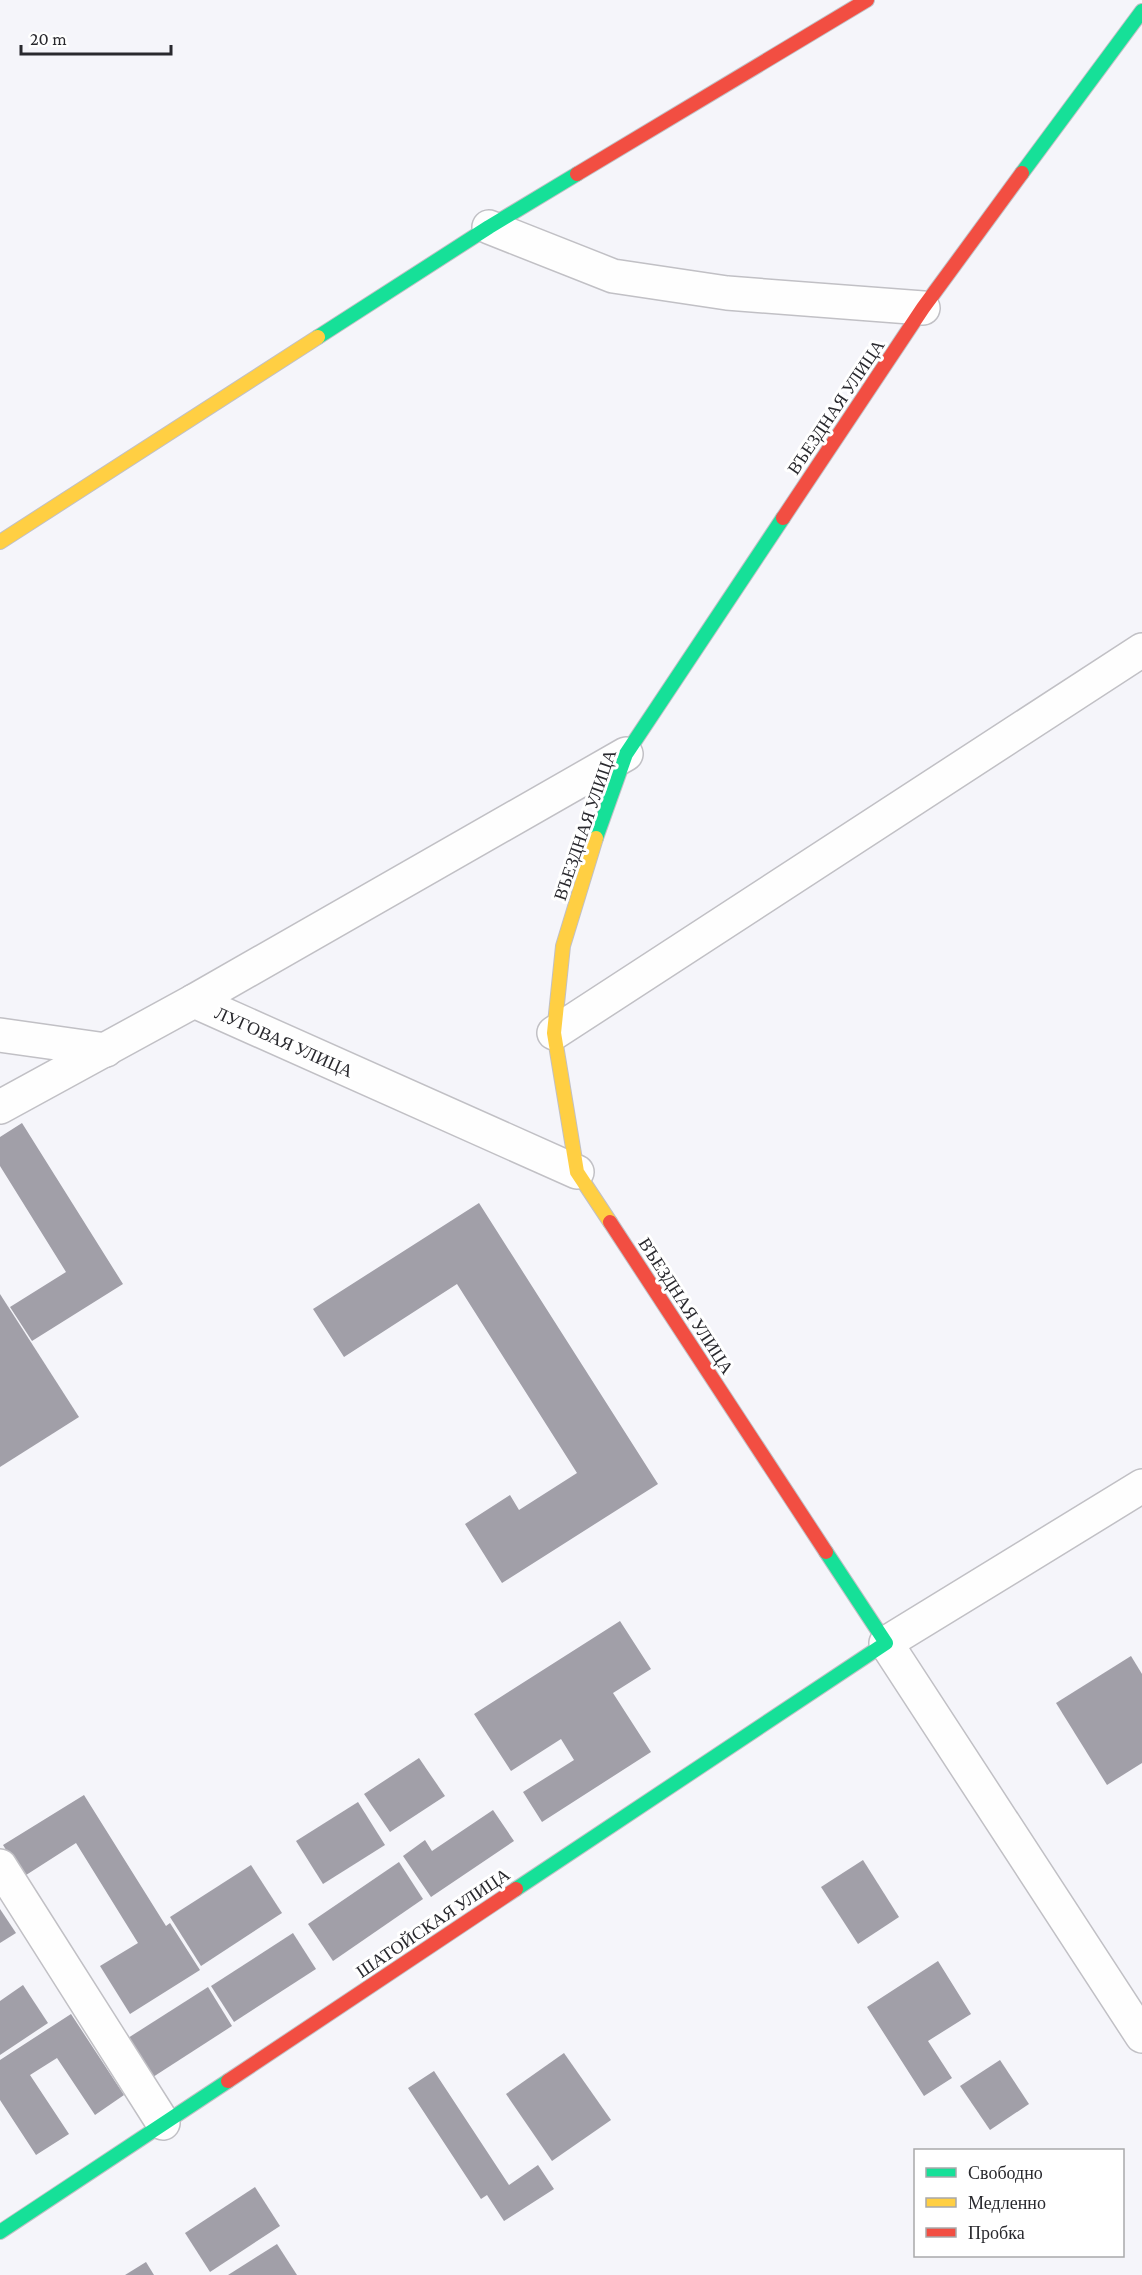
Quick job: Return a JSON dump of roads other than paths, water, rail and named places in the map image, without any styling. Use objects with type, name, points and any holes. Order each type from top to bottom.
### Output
[{"type":"street","points":[[0,542],[489,227],[867,0]]},
{"type":"street","name":"ВЪЕЗДНАЯ УЛИЦА","points":[[886,1643],[576,1172],[554,1034],[563,946],[592,850],[626,754],[923,308],[1142,11]]},
{"type":"street","points":[[489,227],[613,276],[727,293],[923,308]]},
{"type":"street","points":[[554,1034],[1142,650]]},
{"type":"street","points":[[194,1001],[626,754]]},
{"type":"street","name":"ЛУГОВАЯ УЛИЦА","points":[[0,1107],[194,1001],[576,1172]]},
{"type":"street","points":[[0,1035],[106,1050]]},
{"type":"street","points":[[1142,1486],[886,1643],[1142,2036]]},
{"type":"street","name":"ШАТОЙСКАЯ УЛИЦА","points":[[0,2232],[886,1643]]},
{"type":"street","points":[[0,1866],[163,2123]]}]
